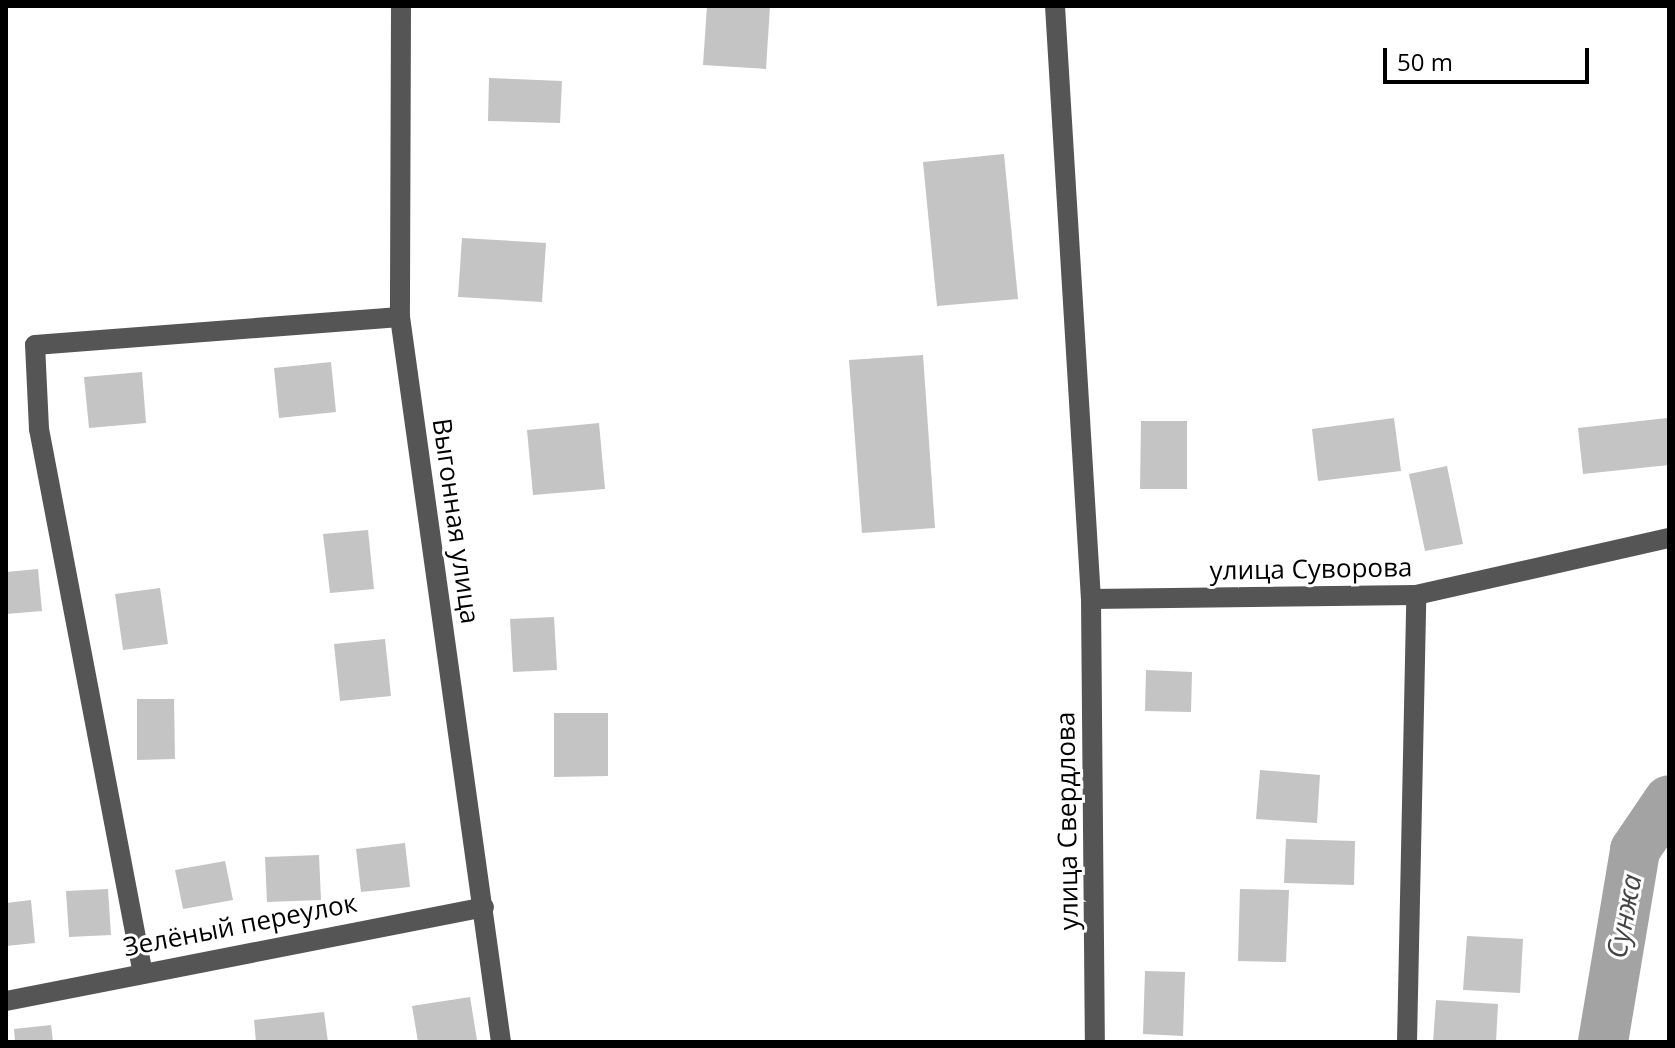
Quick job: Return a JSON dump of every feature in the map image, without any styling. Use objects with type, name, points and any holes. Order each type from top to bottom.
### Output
[{"type":"street","name":"Выгонная улица","points":[[401,6],[400,317],[501,1042]]},
{"type":"street","name":"улица Свердлова","points":[[1055,6],[1091,599],[1095,1042]]},
{"type":"street","points":[[142,969],[39,429],[35,345],[400,317]]},
{"type":"street","name":"улица Суворова","points":[[1091,599],[1416,595],[1669,538]]},
{"type":"street","points":[[1407,1042],[1416,595]]},
{"type":"street","name":"Зелёный переулок","points":[[6,1001],[142,969],[484,907]]},
{"type":"building","points":[[707,6],[770,6],[766,69],[703,65]]},
{"type":"building","points":[[489,78],[562,81],[560,123],[488,121]]},
{"type":"building","points":[[1004,154],[1018,299],[937,306],[923,162]]},
{"type":"building","points":[[462,238],[546,243],[542,302],[458,297]]},
{"type":"building","points":[[923,355],[935,528],[862,533],[849,360]]},
{"type":"building","points":[[331,362],[336,412],[279,418],[274,368]]},
{"type":"building","points":[[142,372],[146,423],[89,428],[84,377]]},
{"type":"building","points":[[1394,418],[1401,471],[1318,481],[1312,429]]},
{"type":"building","points":[[1667,418],[1669,465],[1583,474],[1578,428]]},
{"type":"building","points":[[1141,421],[1187,421],[1187,489],[1140,489]]},
{"type":"building","points":[[599,423],[605,489],[533,495],[527,430]]},
{"type":"building","points":[[1447,466],[1463,544],[1425,551],[1409,474]]},
{"type":"building","points":[[368,530],[374,589],[330,593],[323,534]]},
{"type":"building","points":[[38,569],[42,611],[6,614],[6,572]]},
{"type":"building","points":[[160,588],[168,644],[123,650],[115,594]]},
{"type":"building","points":[[554,617],[557,670],[513,672],[510,619]]},
{"type":"building","points":[[385,639],[391,696],[340,701],[334,644]]},
{"type":"building","points":[[1146,670],[1192,672],[1191,712],[1145,711]]},
{"type":"building","points":[[137,699],[174,699],[175,759],[137,760]]},
{"type":"building","points":[[554,713],[608,713],[608,776],[554,777]]},
{"type":"building","points":[[1260,770],[1320,775],[1317,823],[1256,819]]},
{"type":"building","points":[[1286,839],[1355,841],[1354,885],[1284,883]]},
{"type":"building","points":[[405,843],[410,887],[361,892],[356,849]]},
{"type":"building","points":[[319,855],[321,900],[267,902],[265,857]]},
{"type":"building","points":[[225,861],[233,900],[183,909],[175,870]]},
{"type":"building","points":[[108,889],[111,935],[69,937],[66,891]]},
{"type":"building","points":[[1240,889],[1289,890],[1286,962],[1238,961]]},
{"type":"building","points":[[31,900],[35,943],[6,946],[6,903]]},
{"type":"building","points":[[1467,936],[1523,939],[1520,993],[1463,990]]},
{"type":"building","points":[[1145,971],[1185,972],[1183,1036],[1143,1034]]},
{"type":"building","points":[[470,997],[477,1040],[418,1042],[412,1006]]},
{"type":"building","points":[[1436,1000],[1498,1004],[1496,1042],[1433,1042]]},
{"type":"building","points":[[324,1012],[328,1042],[256,1042],[254,1020]]},
{"type":"building","points":[[51,1025],[53,1042],[15,1042],[14,1029]]},
{"type":"waterway","name":"Сунжа","points":[[1603,1042],[1635,850],[1669,800]]}]
